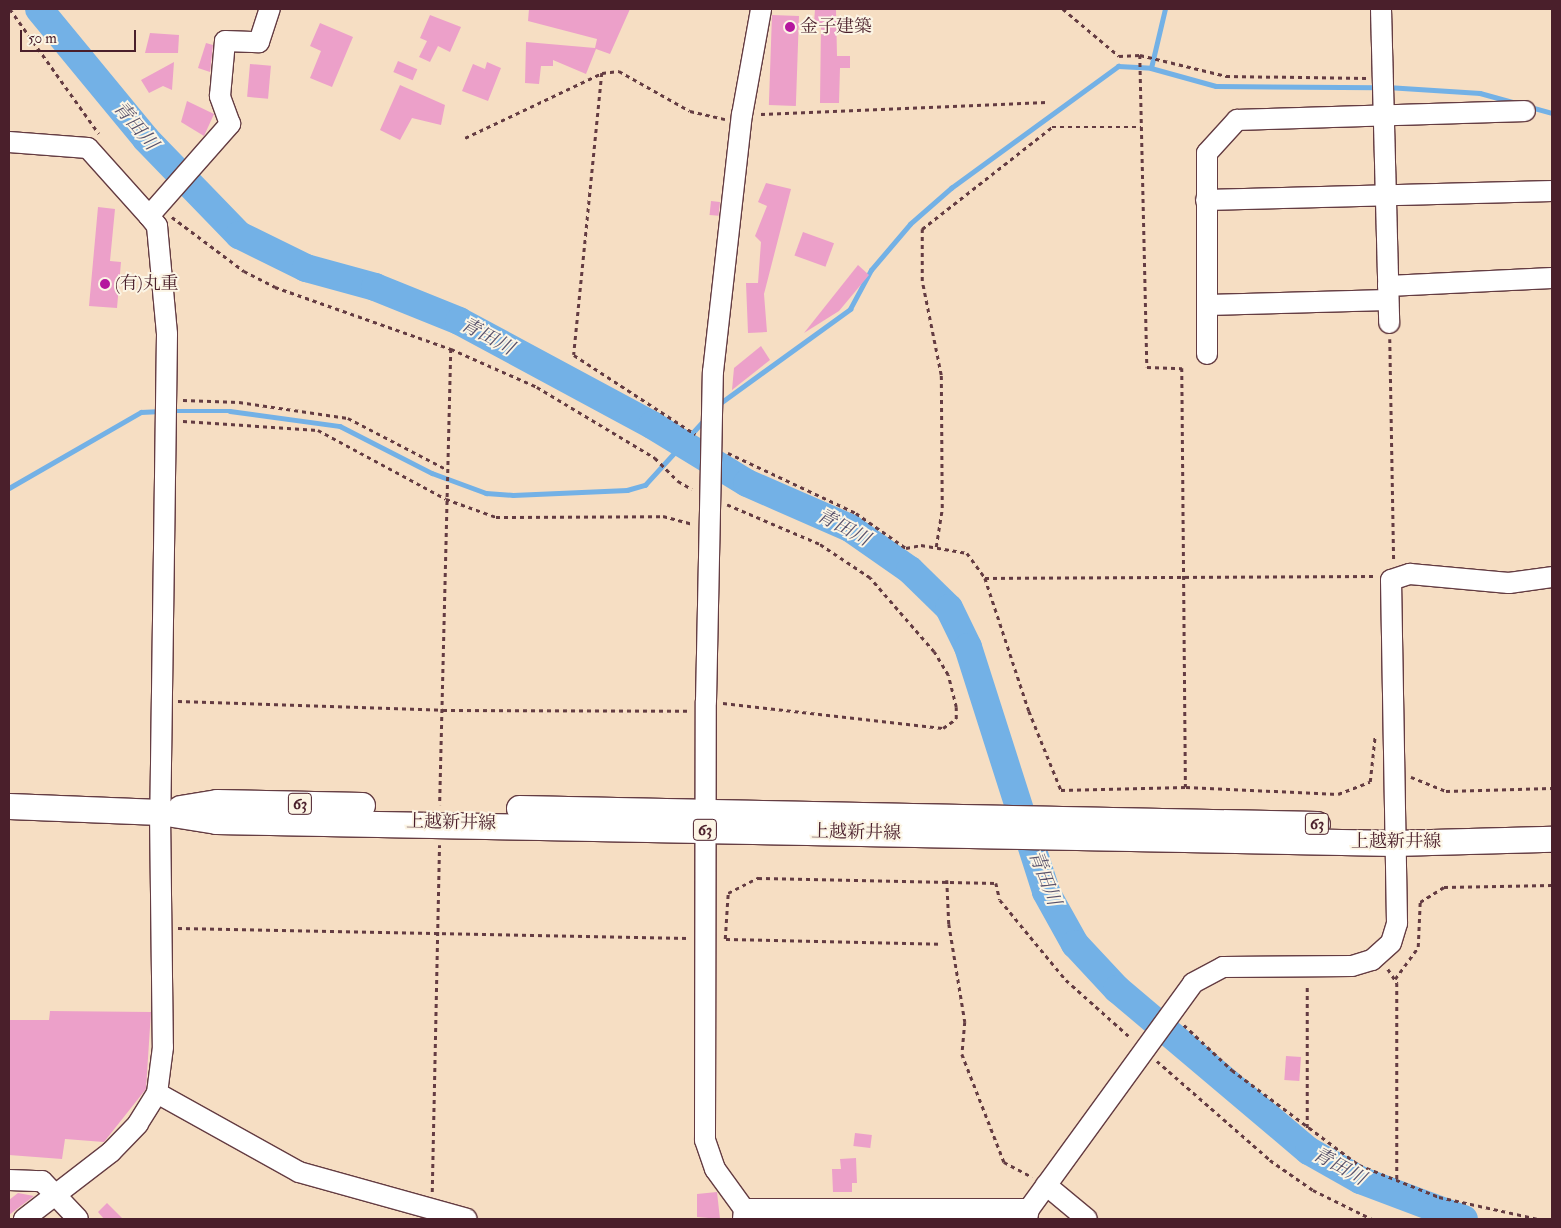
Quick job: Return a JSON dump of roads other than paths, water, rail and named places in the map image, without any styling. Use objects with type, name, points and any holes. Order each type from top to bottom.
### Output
[{"type":"main road","name":"上越新井線","points":[[9,806],[160,812],[216,802],[440,814],[1552,839]]},
{"type":"main road","name":"上越新井線","points":[[1395,835],[1552,824]]},
{"type":"street","points":[[24,1219],[57,1198],[125,1138],[158,1093],[163,1047],[160,812],[166,421],[163,279],[157,226],[159,204],[230,124],[220,96],[225,41],[258,42],[270,9]]},
{"type":"street","points":[[761,9],[741,119],[713,372],[706,706],[703,939],[706,1147],[714,1169],[744,1214],[1028,1214],[1168,1014],[1207,972],[1223,967],[1352,966],[1379,954],[1391,943],[1397,923],[1390,585],[1394,576],[1410,574],[1509,583],[1552,577]]},
{"type":"street","points":[[1381,9],[1389,323]]},
{"type":"street","points":[[1207,354],[1207,153],[1237,120],[1384,114],[1524,112]]},
{"type":"street","points":[[9,142],[88,148],[159,204]]},
{"type":"street","points":[[1206,200],[1386,199],[1552,191]]},
{"type":"street","points":[[1208,305],[1388,293],[1552,278]]},
{"type":"street","points":[[158,1093],[299,1172],[431,1211],[467,1219]]},
{"type":"street","points":[[9,1180],[42,1181],[78,1219]]},
{"type":"street","points":[[1046,1186],[1087,1219]]},
{"type":"waterway","name":"青田川","points":[[39,9],[146,139],[239,235],[306,268],[375,287],[459,321],[652,425],[747,483],[850,528],[910,570],[949,608],[968,647],[1046,892],[1075,944],[1117,989],[1309,1151],[1360,1180],[1464,1219]]},
{"type":"waterway","points":[[1151,68],[1165,9]]},
{"type":"waterway","points":[[719,404],[850,309],[871,270],[910,224],[951,188],[1118,66],[1151,68],[1216,86],[1377,87]]},
{"type":"waterway","points":[[1387,87],[1480,93],[1552,113]]},
{"type":"waterway","points":[[9,488],[141,412],[161,411]]},
{"type":"waterway","points":[[172,411],[230,411],[340,426],[432,473],[486,493],[513,495],[627,490],[645,485],[705,419]]},
{"type":"place","name":"金子建築","points":[[790,27]]},
{"type":"place","name":"(有)丸重","points":[[105,284]]}]
